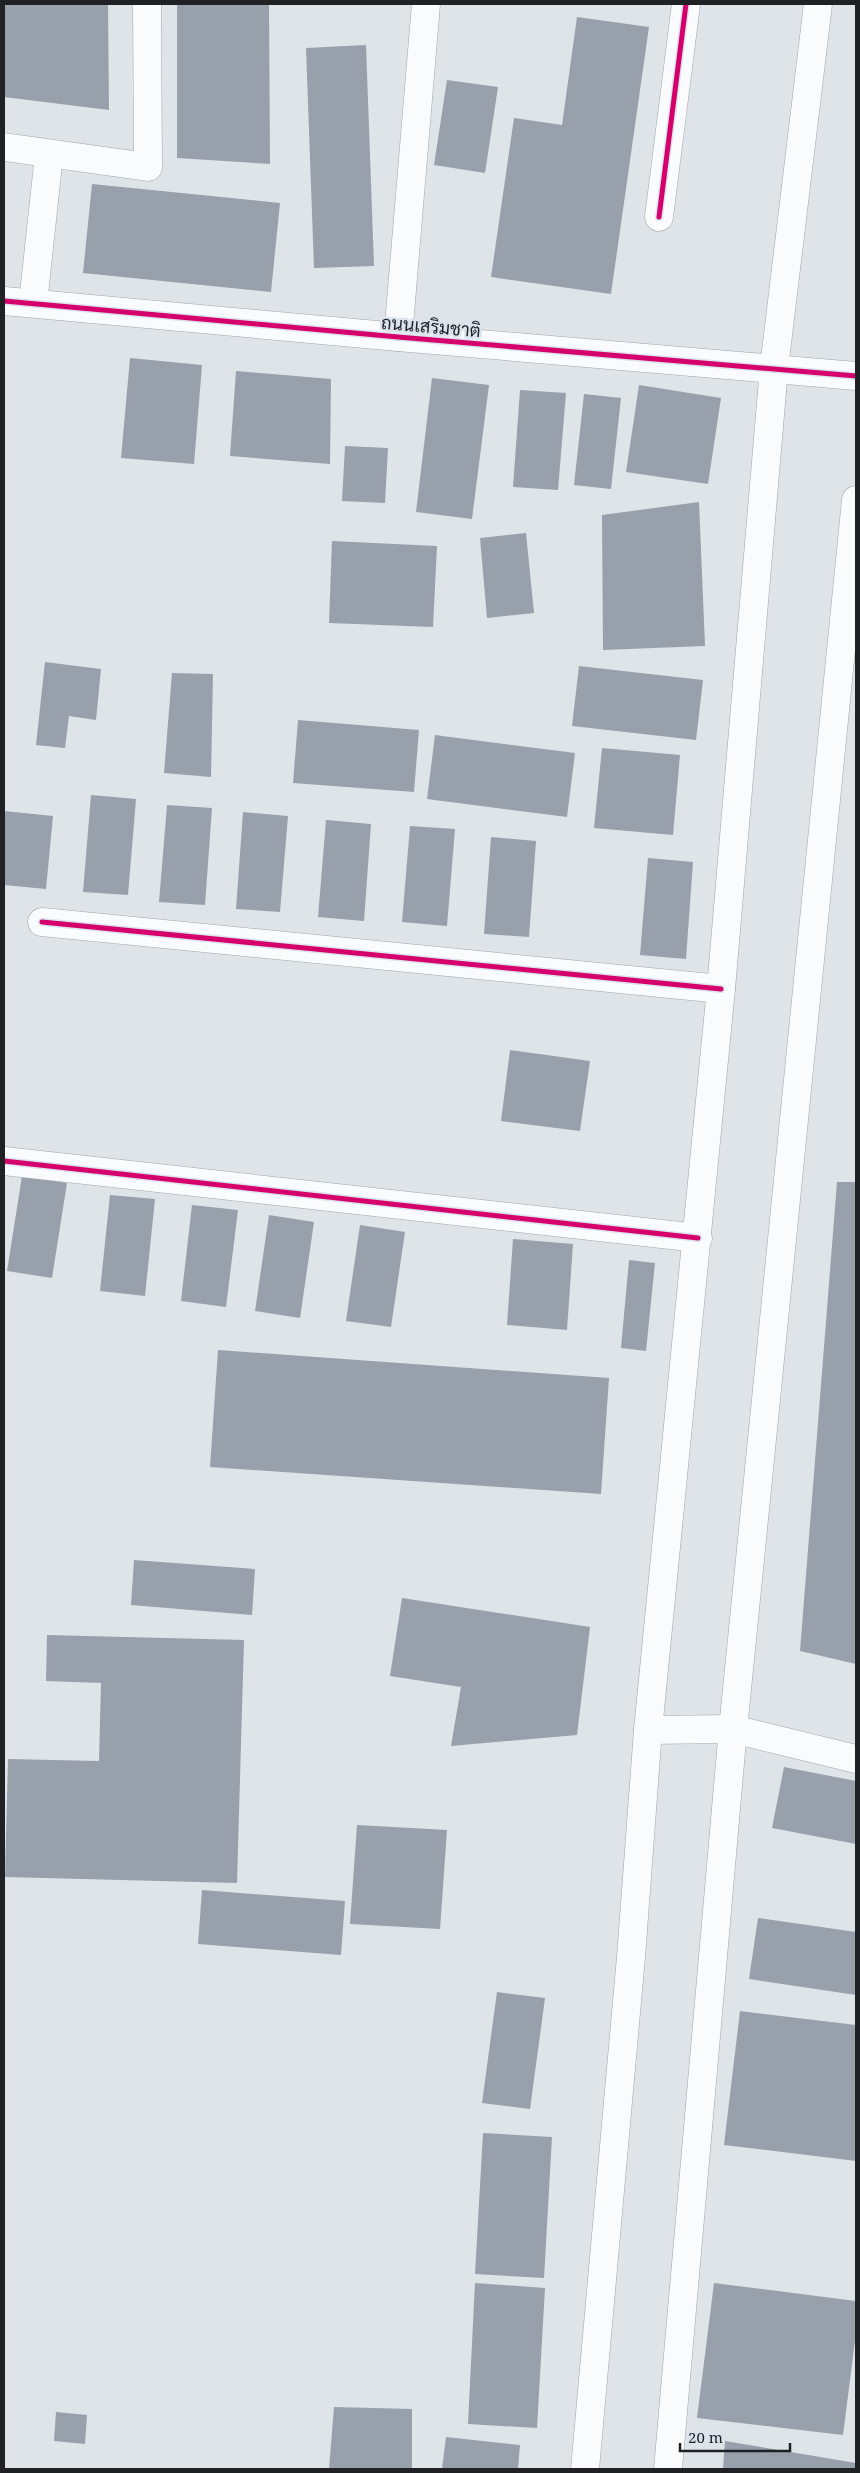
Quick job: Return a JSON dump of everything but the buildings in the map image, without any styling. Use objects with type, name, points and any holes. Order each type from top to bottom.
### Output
[{"type":"main road","points":[[4,146],[49,155],[148,167],[147,4]]},
{"type":"main road","points":[[398,337],[426,4]]},
{"type":"main road","points":[[659,217],[686,4]]},
{"type":"main road","points":[[585,2469],[631,1957],[648,1730],[698,1238],[774,368],[813,4]]},
{"type":"main road","points":[[33,303],[49,155]]},
{"type":"main road","name":"ถนนเสริมชาติ","points":[[4,301],[856,376]]},
{"type":"main road","points":[[668,2469],[733,1729],[856,500]]},
{"type":"main road","points":[[42,922],[721,989]]},
{"type":"main road","points":[[4,1161],[698,1238]]},
{"type":"main road","points":[[648,1730],[733,1729],[856,1759]]},
{"type":"cycle path","points":[[659,217],[686,4]]},
{"type":"cycle path","points":[[4,301],[856,376]]},
{"type":"cycle path","points":[[42,922],[721,989]]},
{"type":"cycle path","points":[[4,1161],[698,1238]]}]
